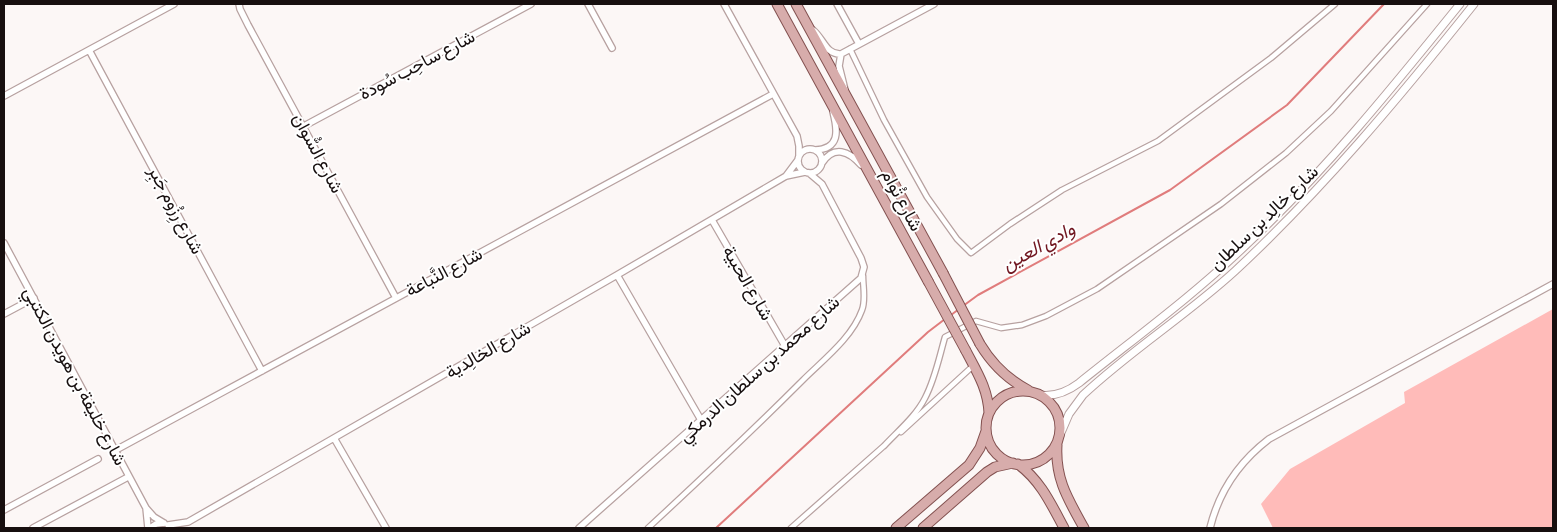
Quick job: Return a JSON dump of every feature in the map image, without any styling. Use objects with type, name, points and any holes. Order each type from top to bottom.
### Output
[{"type":"main road","name":"شارع تُوام","points":[[777,4],[984,384],[987,394],[988,415]]},
{"type":"main road","name":"شارع تُوام","points":[[796,4],[980,344],[1006,376],[1030,391]]},
{"type":"main road","points":[[896,528],[968,465],[980,448],[988,415],[994,406],[1005,396],[1020,391],[1030,391],[1048,400],[1054,407],[1060,425],[1060,435],[1051,452],[1036,462],[1004,465],[987,472],[923,528]]},
{"type":"main road","points":[[986,428],[988,440],[994,450],[1002,458],[1031,475],[1043,489],[1064,528]]},
{"type":"main road","points":[[1056,444],[1056,462],[1060,480],[1084,528]]},
{"type":"street","points":[[4,96],[174,4]]},
{"type":"street","name":"شارع السُّوان","points":[[233,4],[239,7],[396,298]]},
{"type":"street","name":"شارع ساحِب سُودة","points":[[304,126],[531,4]]},
{"type":"street","points":[[588,4],[612,48]]},
{"type":"street","points":[[648,528],[775,408],[840,343],[863,310],[862,276],[864,263],[822,184],[800,167],[799,146],[796,136],[724,4]]},
{"type":"street","points":[[837,4],[859,44]]},
{"type":"street","points":[[809,27],[820,37],[832,53],[841,54],[934,4]]},
{"type":"street","points":[[850,49],[884,120],[926,197],[957,240],[971,253],[1010,224],[1062,190],[1158,141],[1271,58],[1335,4]]},
{"type":"street","points":[[884,446],[916,412],[925,399],[934,379],[945,338],[976,321],[1001,328],[1022,325],[1046,316],[1098,289],[1134,265],[1248,184],[1286,153],[1331,111],[1428,4]]},
{"type":"street","name":"شارع خالِد بن سلطان","points":[[1040,395],[1058,394],[1067,391],[1079,383],[1204,283],[1245,247],[1286,207],[1345,144],[1460,4]]},
{"type":"street","name":"شارع خالِد بن سلطان","points":[[1060,435],[1074,405],[1087,392],[1219,285],[1307,201],[1353,151],[1474,4]]},
{"type":"street","name":"شارع رِزُوم جَبِر","points":[[89,50],[262,371]]},
{"type":"street","points":[[841,54],[839,66],[844,79],[847,97]]},
{"type":"street","name":"شارع النَّباعة","points":[[114,450],[773,94]]},
{"type":"street","points":[[799,158],[806,150],[830,146],[836,137],[837,127],[827,96]]},
{"type":"street","points":[[796,136],[822,157],[822,184]]},
{"type":"street","points":[[807,172],[816,172],[833,153],[843,152],[856,158],[871,176]]},
{"type":"street","name":"شارع الخالِدية","points":[[786,176],[799,158]]},
{"type":"street","name":"شارع الخالِدية","points":[[149,528],[156,524],[168,526],[188,522],[617,276],[786,176],[807,172]]},
{"type":"street","name":"شارع الحبية","points":[[712,220],[785,346]]},
{"type":"street","name":"شارع خليفة بن هويدن الكتبي","points":[[4,243],[128,477],[146,508],[154,517],[168,526]]},
{"type":"street","points":[[617,276],[701,420]]},
{"type":"street","name":"شارع محمد بن سلطان الدرمكي","points":[[579,528],[862,276]]},
{"type":"street","points":[[1210,528],[1218,503],[1234,474],[1250,455],[1269,439],[1553,284]]},
{"type":"street","points":[[4,314],[34,298]]},
{"type":"street","points":[[791,528],[974,365]]},
{"type":"street","points":[[334,438],[386,528]]},
{"type":"street","points":[[4,510],[98,459]]},
{"type":"street","points":[[33,528],[128,477]]},
{"type":"street","name":"شارع خليفة بن هويدن الكتبي","points":[[146,508],[149,528]]},
{"type":"street","name":"شارع الخالِدية","points":[[183,528],[188,522]]},
{"type":"shaded area","points":[[1553,309],[1553,528],[1273,528],[1261,504],[1290,469],[1405,403],[1404,392]]},
{"type":"waterway","name":"وادي العين","points":[[963,306],[978,295],[1170,190],[1287,105],[1384,4]]},
{"type":"waterway","name":"وادي العين","points":[[951,315],[959,309]]},
{"type":"waterway","name":"وادي العين","points":[[716,528],[928,332],[945,319]]}]
